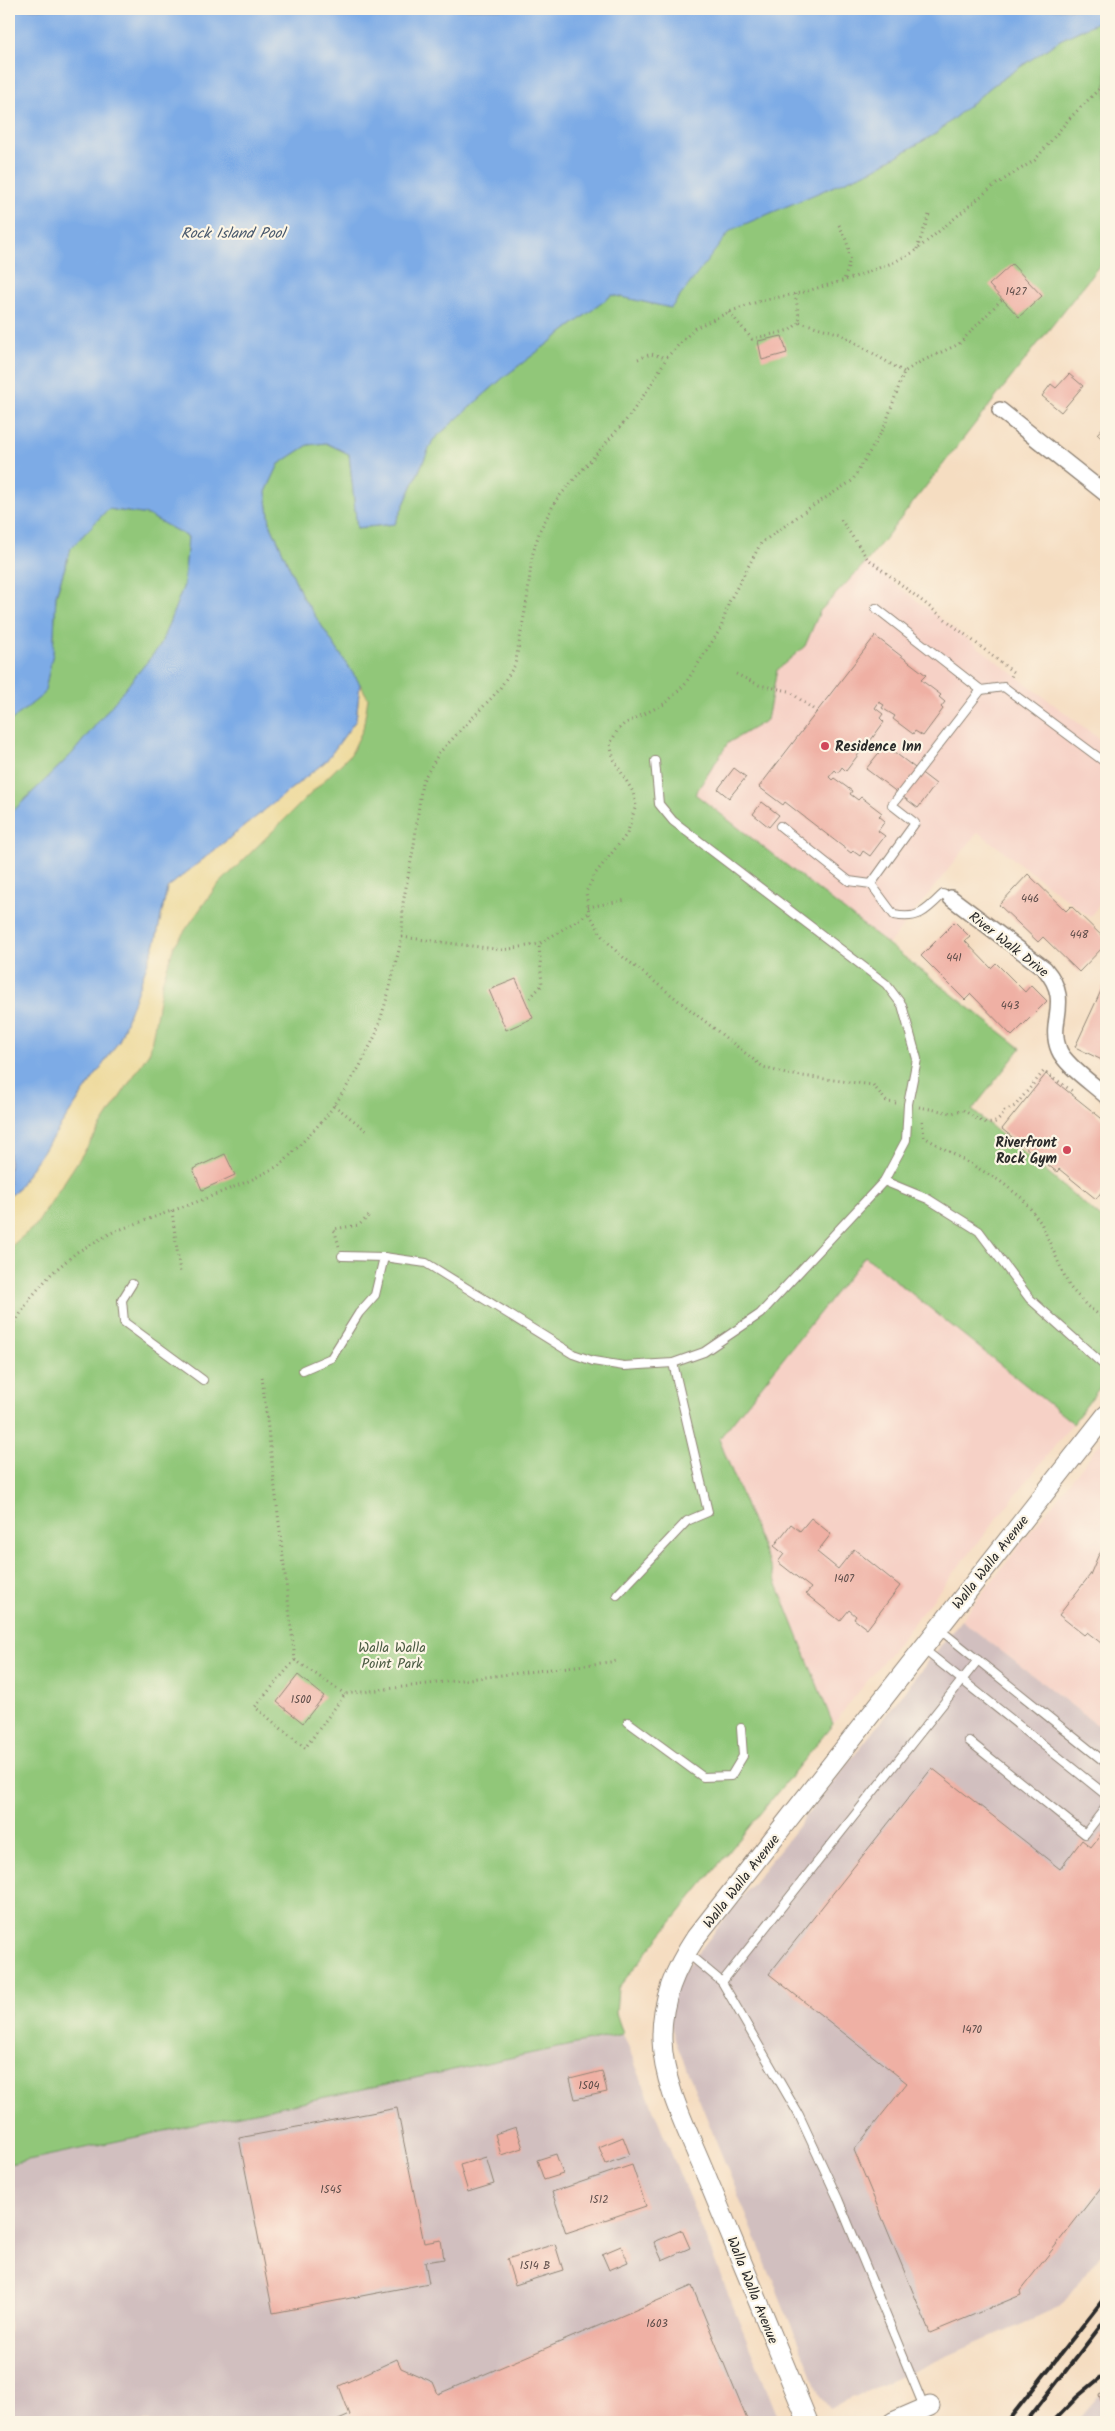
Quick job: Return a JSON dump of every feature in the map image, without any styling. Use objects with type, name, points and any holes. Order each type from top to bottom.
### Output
[{"type":"street","points":[[1000,410],[1106,494]]},
{"type":"street","name":"River Walk Drive","points":[[950,898],[1045,969],[1053,978],[1060,1000],[1056,1035],[1059,1052],[1106,1096]]},
{"type":"street","name":"Walla Walla Avenue","points":[[808,2422],[690,2136],[666,2070],[662,2039],[664,2008],[674,1974],[686,1952],[1106,1414]]},
{"type":"street","points":[[893,2422],[927,2408]]},
{"type":"lane","points":[[876,608],[981,690]]},
{"type":"lane","points":[[872,884],[915,823],[892,805],[981,690],[1004,687],[1106,763]]},
{"type":"lane","points":[[342,1256],[384,1257],[426,1263],[573,1354],[593,1361],[624,1366],[673,1363],[704,1352],[760,1314],[884,1181],[906,1140],[908,1104],[917,1059],[902,1005],[886,984],[673,821],[659,804],[655,761]]},
{"type":"lane","points":[[780,826],[849,880],[872,884],[894,915],[907,918],[924,912],[943,894],[950,898]]},
{"type":"lane","points":[[884,1181],[928,1199],[979,1231],[1030,1299],[1106,1368]]},
{"type":"lane","points":[[303,1370],[331,1358],[359,1313],[375,1295],[384,1257]]},
{"type":"lane","points":[[132,1284],[122,1300],[124,1322],[204,1380]]},
{"type":"lane","points":[[617,1596],[687,1521],[708,1512],[673,1363]]},
{"type":"lane","points":[[938,1628],[1106,1763]]},
{"type":"lane","points":[[922,1648],[1106,1795]]},
{"type":"lane","points":[[722,1982],[978,1660]]},
{"type":"lane","points":[[628,1722],[703,1777],[730,1776],[743,1756],[741,1728]]},
{"type":"lane","points":[[969,1741],[1085,1834],[1106,1807]]},
{"type":"lane","points":[[686,1952],[722,1982],[799,2115],[838,2199],[927,2408]]},
{"type":"path","points":[[9,1331],[32,1296],[52,1273],[77,1252],[113,1232],[251,1180],[282,1164],[334,1105],[360,1066],[376,1034],[402,937],[403,903],[414,845],[422,782],[439,753],[498,691],[515,665],[528,600],[532,556],[540,530],[556,500],[627,419],[651,386],[666,358],[696,328],[729,312],[760,301],[795,294],[844,280],[892,263],[917,249],[992,187],[1035,160],[1069,119],[1106,82]]},
{"type":"path","points":[[917,249],[930,212]]},
{"type":"path","points":[[839,225],[849,246],[850,264],[844,280]]},
{"type":"path","points":[[795,294],[800,322]]},
{"type":"path","points":[[1002,299],[959,344],[920,362],[904,372],[884,428],[852,481],[808,509],[761,543],[729,602],[721,628],[685,684],[666,702],[624,724],[617,731],[610,744],[614,760],[634,792],[636,805],[626,834],[595,874],[586,892],[589,913],[602,936],[618,952],[764,1066],[786,1074],[873,1085],[887,1102],[908,1104],[952,1114],[963,1110],[986,1124],[1001,1118],[1005,1111],[1016,1106],[1044,1071],[1075,1093]]},
{"type":"path","points":[[729,312],[752,339],[790,330],[800,322]]},
{"type":"path","points":[[800,322],[841,334],[904,372]]},
{"type":"path","points":[[638,359],[651,354],[666,358]]},
{"type":"path","points":[[841,520],[866,558],[1013,672],[1006,689]]},
{"type":"path","points":[[736,674],[759,686],[789,691],[817,712]]},
{"type":"path","points":[[588,907],[626,900]]},
{"type":"path","points":[[402,937],[503,950],[539,944],[589,913]]},
{"type":"path","points":[[530,998],[542,985],[539,944]]},
{"type":"path","points":[[334,1105],[368,1131]]},
{"type":"path","points":[[922,1108],[921,1124],[924,1138],[1000,1182],[1023,1199],[1041,1223],[1069,1286],[1087,1306],[1106,1320]]},
{"type":"path","points":[[172,1211],[180,1273]]},
{"type":"path","points":[[342,1256],[334,1229],[359,1224],[371,1214]]},
{"type":"path","points":[[262,1377],[295,1660],[255,1707],[305,1748],[345,1694]]},
{"type":"path","points":[[295,1660],[345,1694],[618,1661]]},
{"type":"shaded area","points":[[866,562],[1106,744],[1106,895],[1090,917],[978,832],[888,945],[695,794],[728,743],[767,720],[777,670],[805,646],[820,611]]},
{"type":"shaded area","points":[[865,1256],[1073,1423],[833,1724],[718,1440]]},
{"type":"shaded area","points":[[1106,1436],[1106,1732],[961,1620]]},
{"type":"shaded area","points":[[961,1620],[1106,1732],[1106,2247],[1061,2306],[829,2408],[820,2396],[677,2045],[667,2012],[671,1987]]},
{"type":"shaded area","points":[[623,2034],[780,2422],[9,2422],[9,2164]]},
{"type":"shaded area","points":[[1106,2387],[1106,2422],[1076,2422]]},
{"type":"green space","name":"Walla Walla Point Park","points":[[1106,18],[1106,257],[868,560],[820,611],[805,646],[777,670],[767,720],[728,743],[695,794],[1021,1048],[972,1110],[1106,1222],[1106,1379],[1073,1423],[865,1256],[719,1439],[833,1724],[618,1988],[616,2013],[623,2034],[9,2164],[9,1196],[15,1192],[156,940],[326,761],[360,684],[302,596],[270,523],[266,492],[279,464],[308,445],[326,443],[349,454],[357,528],[395,524],[433,440],[504,377],[612,295],[671,308],[730,230],[874,169],[935,134],[992,86],[1060,40]]},
{"type":"green space","points":[[108,509],[148,515],[188,537],[184,585],[160,646],[72,754],[9,815],[9,722],[44,694],[53,653],[56,596],[71,548]]},
{"type":"sand","points":[[360,684],[368,698],[363,729],[351,754],[215,888],[174,946],[162,983],[150,1051],[36,1225],[9,1248],[9,1196],[15,1192],[119,1041],[156,940],[167,888],[326,761],[356,720]]},
{"type":"water","name":"Rock Island Pool","points":[[9,9],[1106,9],[1106,18],[1060,40],[992,86],[935,134],[874,169],[731,230],[671,308],[612,295],[504,377],[433,440],[395,524],[357,528],[349,454],[326,443],[308,445],[279,464],[266,492],[270,523],[302,596],[360,684],[356,720],[326,761],[167,888],[156,940],[119,1041],[15,1192],[9,1196],[9,815],[72,754],[160,646],[184,585],[188,537],[148,515],[108,509],[71,548],[56,595],[53,653],[44,694],[9,722]]},
{"type":"building","points":[[1012,264],[1042,296],[1019,317],[989,285]]},
{"type":"building","points":[[782,336],[787,353],[762,360],[758,341]]},
{"type":"building","points":[[1069,374],[1083,386],[1061,412],[1042,396],[1051,384],[1056,388]]},
{"type":"building","points":[[1106,424],[1106,442],[1097,434]]},
{"type":"building","name":"Residence Inn","points":[[875,636],[926,675],[921,680],[941,695],[939,697],[945,702],[941,707],[943,709],[923,736],[915,731],[913,734],[893,719],[895,716],[882,708],[884,705],[879,702],[875,708],[883,714],[880,718],[884,722],[868,744],[864,741],[858,749],[861,751],[846,771],[842,767],[838,773],[835,770],[829,777],[832,780],[834,778],[852,791],[850,794],[858,800],[861,797],[882,813],[879,816],[885,821],[878,831],[885,836],[870,856],[863,851],[860,856],[853,851],[851,853],[785,802],[783,805],[759,787]]},
{"type":"building","points":[[885,745],[936,784],[918,808],[866,769]]},
{"type":"building","points":[[734,768],[746,777],[729,798],[718,789]]},
{"type":"building","points":[[762,802],[779,815],[769,827],[753,814]]},
{"type":"building","points":[[1028,874],[1066,911],[1071,906],[1106,940],[1106,944],[1079,972],[1043,937],[1038,942],[999,905]]},
{"type":"building","points":[[955,922],[970,937],[965,941],[991,968],[996,963],[1025,992],[1031,985],[1047,1001],[1012,1036],[971,994],[965,1000],[921,956]]},
{"type":"building","points":[[516,979],[533,1018],[506,1030],[489,990]]},
{"type":"building","points":[[1106,980],[1106,1062],[1075,1047]]},
{"type":"building","name":"Riverfront Rock Gym","points":[[1046,1074],[1106,1122],[1103,1128],[1106,1130],[1106,1186],[1096,1199],[1059,1169],[1057,1172],[1002,1129]]},
{"type":"building","points":[[225,1154],[235,1175],[202,1190],[193,1169]]},
{"type":"building","points":[[811,1518],[831,1534],[817,1552],[838,1569],[854,1549],[900,1586],[867,1629],[854,1619],[856,1616],[849,1610],[840,1621],[806,1594],[811,1588],[778,1562],[784,1554],[774,1546],[791,1524],[800,1531]]},
{"type":"building","points":[[1106,1545],[1106,1647],[1087,1632],[1084,1635],[1059,1615],[1090,1575],[1098,1556]]},
{"type":"building","points":[[298,1675],[324,1696],[303,1723],[277,1702]]},
{"type":"building","points":[[932,1768],[1060,1869],[1082,1840],[1091,1847],[1102,1833],[1106,1836],[1106,2181],[1020,2291],[1021,2295],[930,2333],[854,2150],[907,2083],[769,1974]]},
{"type":"building","points":[[602,2071],[607,2092],[575,2099],[570,2079]]},
{"type":"building","points":[[397,2108],[424,2243],[441,2240],[444,2259],[425,2262],[429,2283],[273,2313],[239,2138]]},
{"type":"building","points":[[516,2127],[523,2148],[501,2155],[495,2134]]},
{"type":"building","points":[[623,2137],[630,2155],[606,2164],[599,2147]]},
{"type":"building","points":[[556,2154],[563,2174],[544,2180],[537,2160]]},
{"type":"building","points":[[486,2157],[494,2184],[468,2192],[460,2165]]},
{"type":"building","points":[[632,2165],[646,2206],[566,2233],[552,2192]]},
{"type":"building","points":[[682,2230],[690,2248],[662,2260],[654,2242]]},
{"type":"building","points":[[555,2244],[563,2270],[515,2285],[507,2259]]},
{"type":"building","points":[[621,2246],[628,2262],[609,2270],[602,2254]]},
{"type":"building","points":[[692,2286],[748,2422],[334,2422],[350,2415],[339,2386],[397,2359],[401,2368],[433,2382],[438,2394]]},
{"type":"building","points":[[1106,2392],[1106,2414],[1099,2395]]},
{"type":"railway","points":[[1007,2422],[1106,2296]]},
{"type":"railway","points":[[1026,2422],[1106,2319]]},
{"type":"railway","points":[[1053,2422],[1077,2397],[1106,2373]]},
{"type":"place","name":"Residence Inn","points":[[825,746]]},
{"type":"place","name":"Riverfront Rock Gym","points":[[1067,1150]]}]
